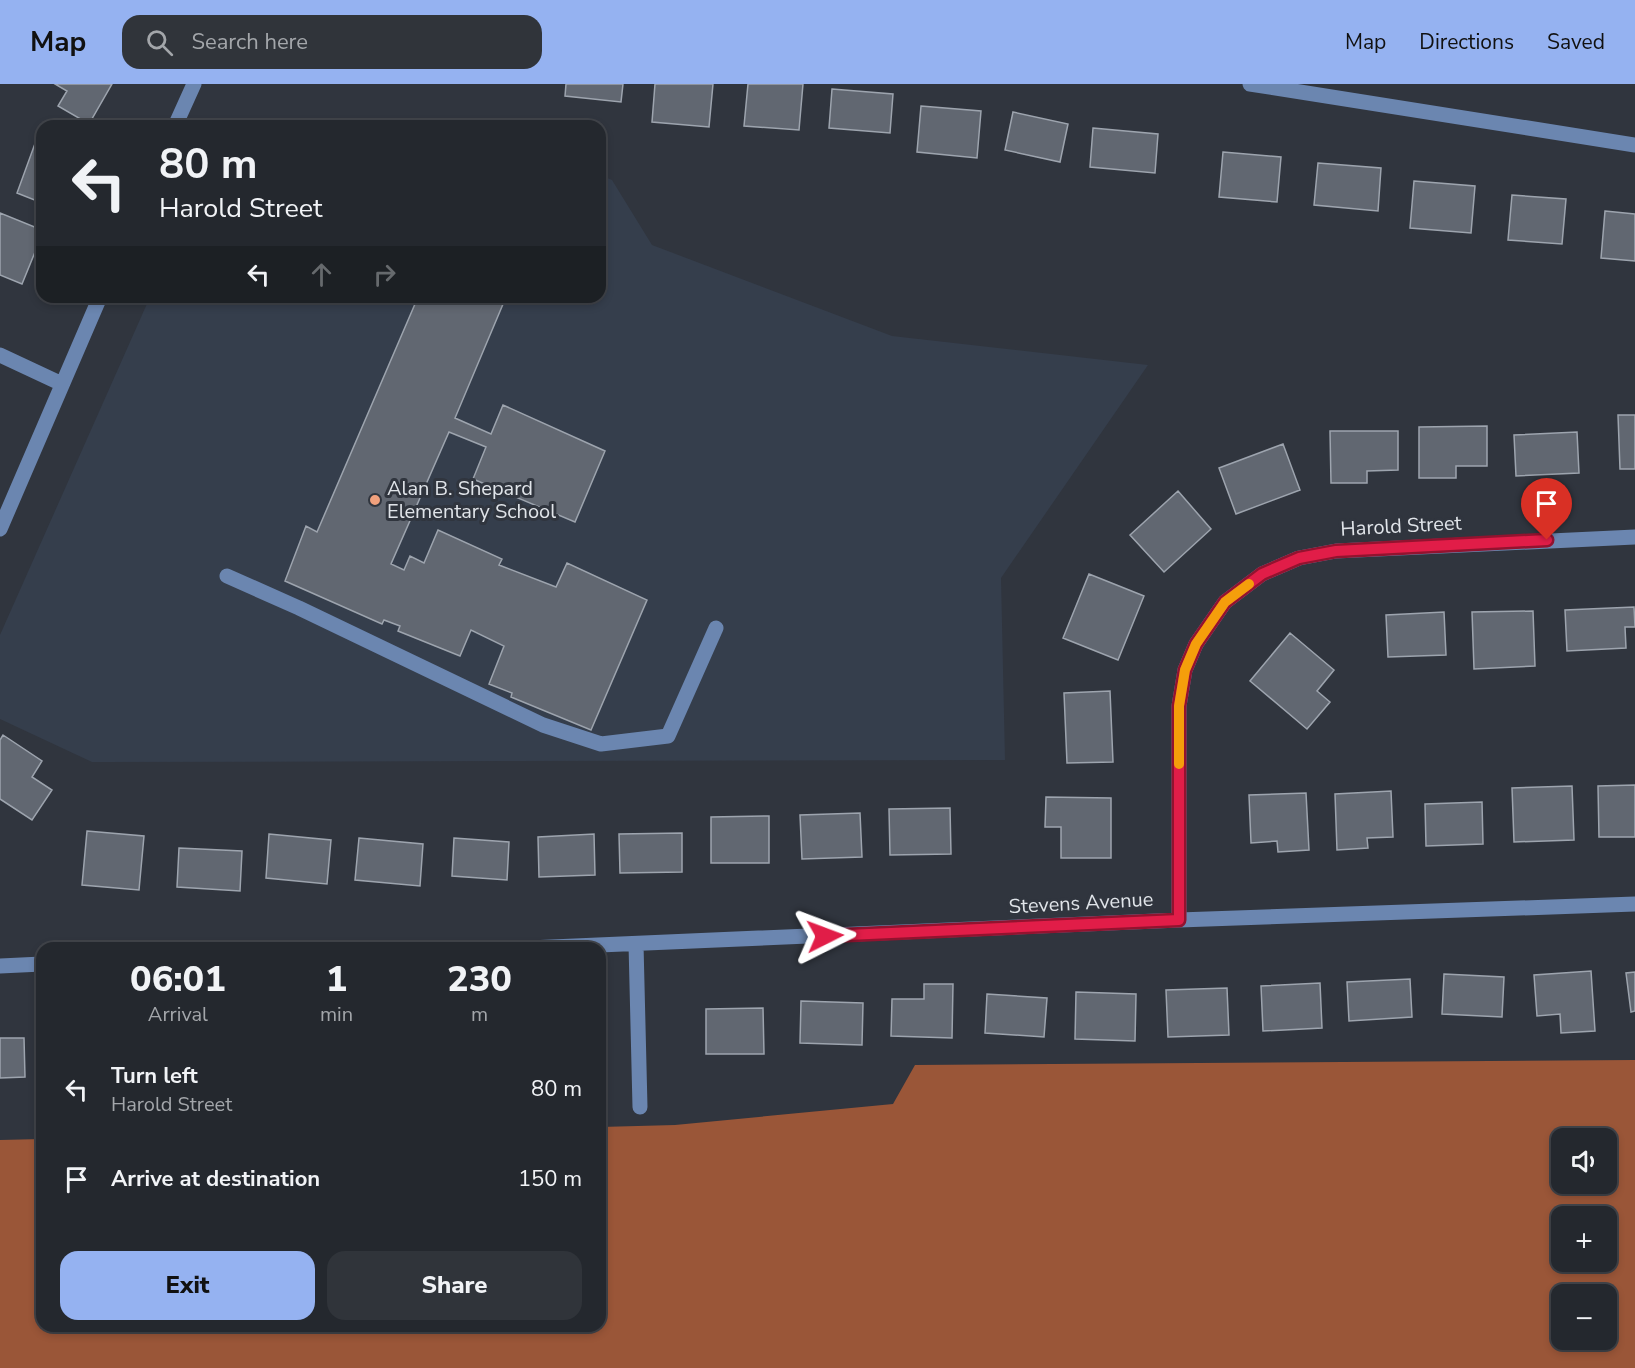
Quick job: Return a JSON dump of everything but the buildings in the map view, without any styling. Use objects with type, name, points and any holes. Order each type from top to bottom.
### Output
[{"type":"street","points":[[178,120],[194,84]]},
{"type":"street","points":[[1250,84],[1635,145]]},
{"type":"street","points":[[0,529],[97,303]]},
{"type":"street","points":[[0,355],[62,384]]},
{"type":"street","name":"Harold Street","points":[[1179,920],[1179,706],[1185,670],[1196,644],[1225,602],[1262,574],[1299,558],[1336,551],[1635,537]]},
{"type":"street","points":[[226,576],[299,608],[543,725],[601,744],[668,736],[716,628]]},
{"type":"street","name":"Stevens Avenue","points":[[606,945],[1179,920],[1635,904]]},
{"type":"street","points":[[636,944],[640,1107]]},
{"type":"street","points":[[0,966],[36,964]]},
{"type":"shaded area","points":[[606,178],[612,180],[652,245],[892,336],[1148,365],[1001,578],[1005,760],[92,762],[0,719],[0,635],[147,303],[606,303]]},
{"type":"shaded area","points":[[1635,1060],[1635,1368],[0,1368],[0,1140],[36,1139],[36,1332],[606,1332],[606,1127],[675,1125],[893,1104],[915,1065]]},
{"type":"slow traffic","points":[[1179,764],[1179,706],[1185,670],[1196,644],[1225,602],[1249,584]]},
{"type":"place","name":"Alan B. Shepard Elementary School","points":[[375,500]]},
{"type":"route","points":[[825,936],[1179,920],[1179,706],[1185,670],[1196,644],[1225,602],[1262,574],[1299,558],[1336,551],[1547,540]]}]
